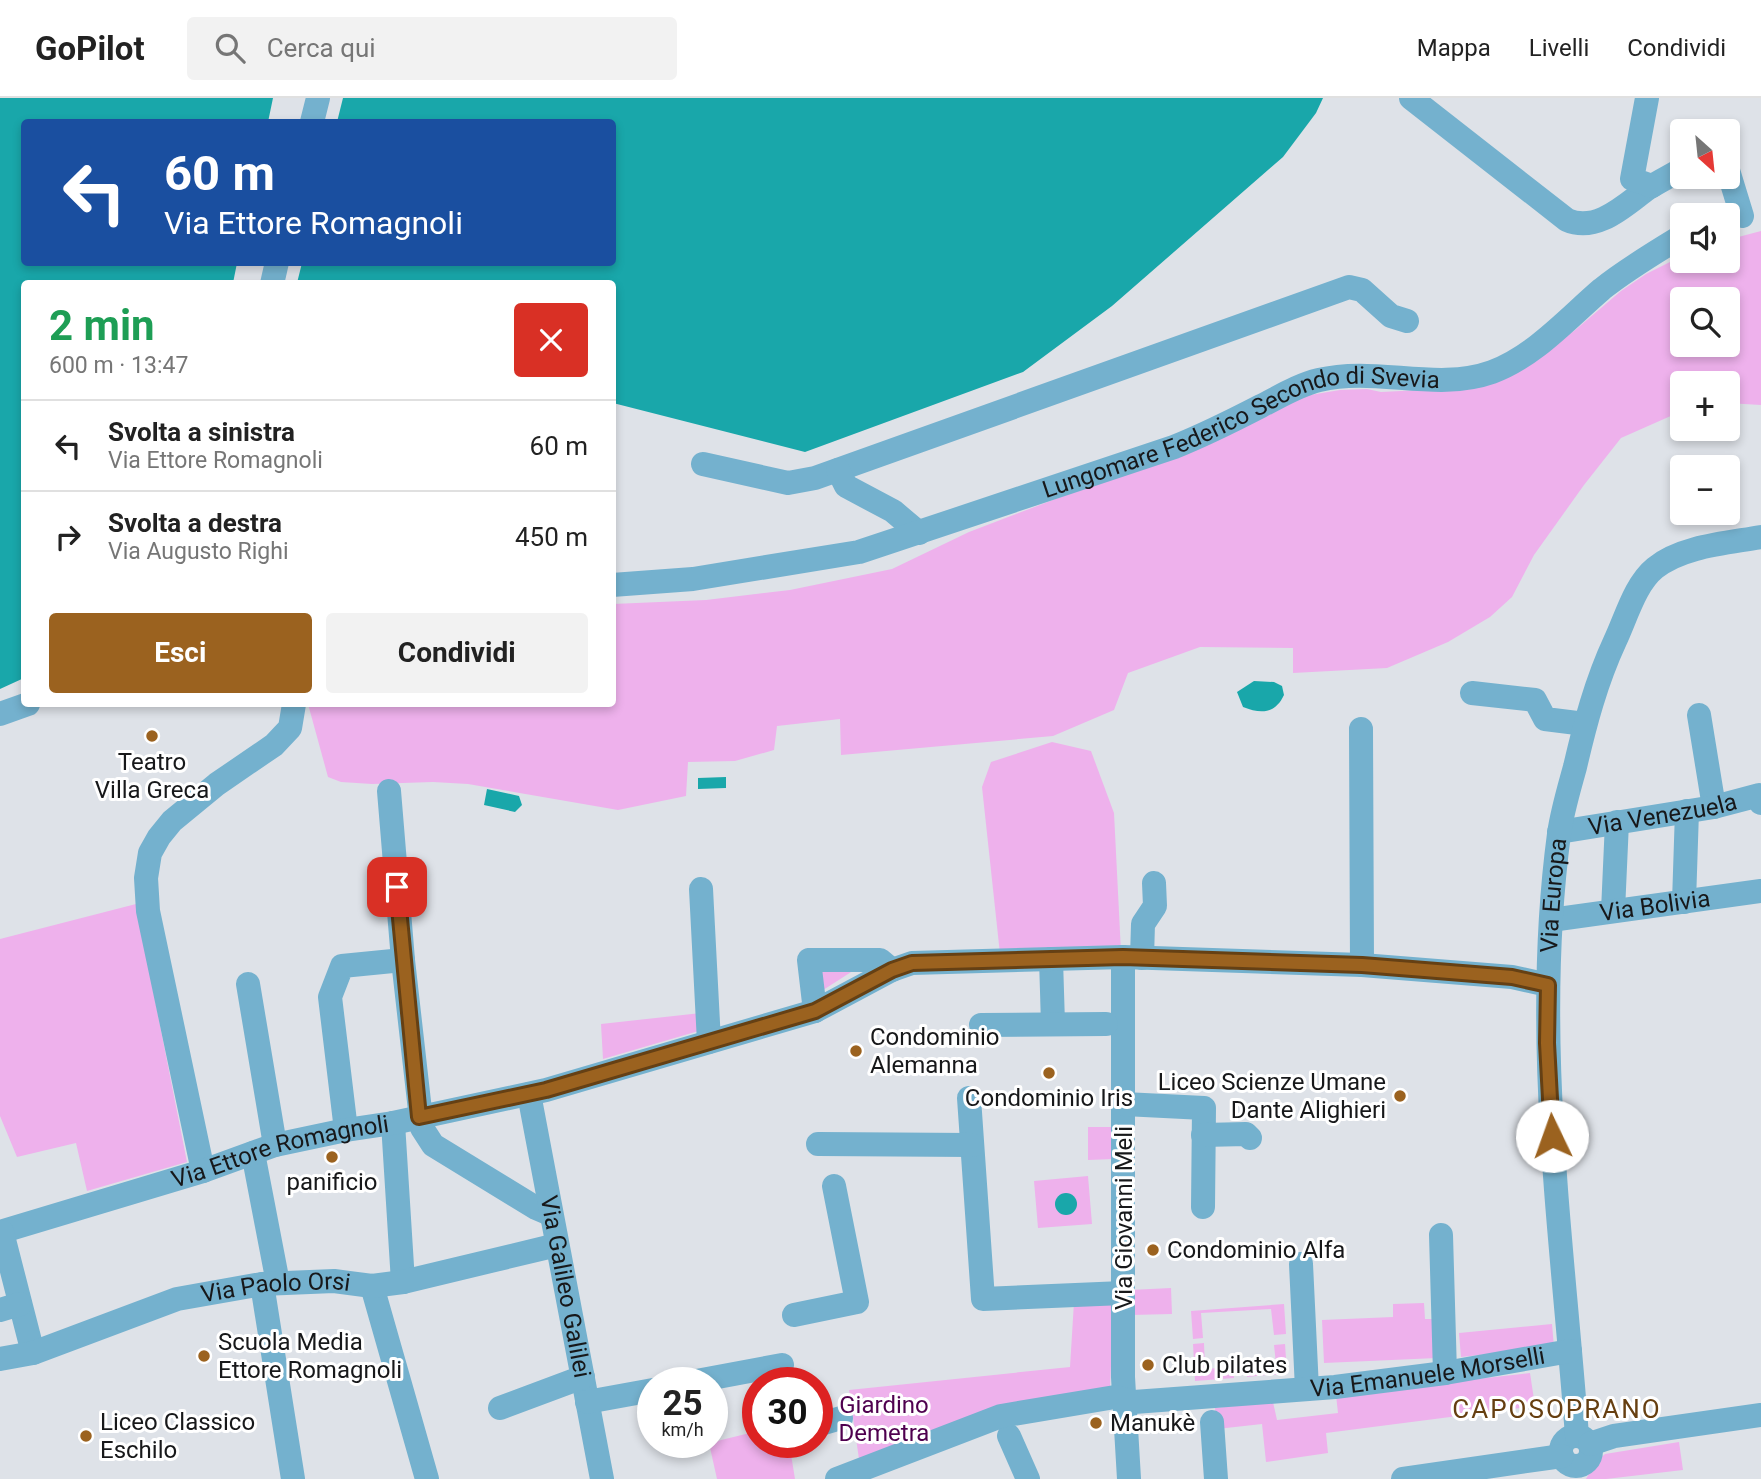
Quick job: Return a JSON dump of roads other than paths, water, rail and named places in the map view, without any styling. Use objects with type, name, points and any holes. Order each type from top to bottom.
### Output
[{"type":"street","points":[[313,119],[318,98]]},
{"type":"street","points":[[1411,98],[1567,220],[1575,223],[1594,223],[1607,217],[1670,176]]},
{"type":"street","points":[[1647,98],[1632,179],[1652,186]]},
{"type":"street","points":[[1734,189],[1743,216]]},
{"type":"street","name":"Lungomare Federico Secondo di Svevia","points":[[616,585],[693,579],[859,552],[1174,447],[1205,435],[1318,380],[1348,376],[1440,381],[1468,379],[1492,372],[1527,353],[1632,267],[1670,243]]},
{"type":"street","points":[[703,464],[788,483],[815,478],[1349,287],[1362,290],[1391,316],[1407,321]]},
{"type":"street","points":[[838,470],[846,486],[893,511],[919,533]]},
{"type":"street","name":"Via Europa","points":[[1584,1440],[1570,1351],[1554,1183],[1547,1043],[1551,920],[1559,832],[1585,724],[1601,671],[1642,584],[1655,568],[1689,550],[1761,537]]},
{"type":"street","name":"Lungomare Federico Secondo di Svevia","points":[[616,573],[766,566]]},
{"type":"street","points":[[1472,693],[1535,700],[1545,719],[1585,724]]},
{"type":"street","points":[[203,1171],[148,911],[146,878],[150,853],[172,821],[217,784],[274,746],[290,728],[294,707]]},
{"type":"street","points":[[1699,715],[1714,807]]},
{"type":"street","points":[[1361,729],[1362,965]]},
{"type":"street","points":[[389,791],[403,960],[422,1128],[433,1145],[536,1208],[551,1214]]},
{"type":"street","name":"Via Venezuela","points":[[1559,832],[1714,807],[1759,795],[1761,803]]},
{"type":"street","points":[[1684,902],[1687,811]]},
{"type":"street","points":[[1613,911],[1617,822]]},
{"type":"street","name":"Via Giovanni Meli","points":[[1129,1479],[1125,1399],[1124,1104],[1132,958],[1143,924],[1155,905],[1154,883]]},
{"type":"street","points":[[701,889],[709,1042]]},
{"type":"street","name":"Via Bolivia","points":[[1551,920],[1761,891]]},
{"type":"street","points":[[1051,958],[1053,1024]]},
{"type":"street","name":"Via Ettore Romagnoli","points":[[1,1232],[203,1171],[264,1149],[528,1094],[815,1011],[892,970],[912,963],[1132,958],[1362,965],[1512,977],[1548,985]]},
{"type":"street","points":[[346,1130],[330,997],[342,966],[403,960]]},
{"type":"street","points":[[815,1011],[809,960],[880,960],[892,970]]},
{"type":"street","points":[[248,984],[264,1149],[270,1284],[293,1479]]},
{"type":"street","points":[[981,1025],[1106,1024]]},
{"type":"street","name":"Via Galileo Galilei","points":[[528,1094],[602,1479]]},
{"type":"street","points":[[969,1098],[983,1299],[1124,1293]]},
{"type":"street","points":[[1124,1104],[1203,1108],[1203,1207]]},
{"type":"street","points":[[393,1123],[403,1282]]},
{"type":"street","points":[[1203,1135],[1246,1134],[1250,1138]]},
{"type":"street","points":[[818,1144],[972,1145]]},
{"type":"street","points":[[794,1315],[857,1301],[834,1186]]},
{"type":"street","points":[[1,1232],[10,1307],[33,1353]]},
{"type":"street","points":[[1441,1235],[1445,1373]]},
{"type":"street","name":"Via Paolo Orsi","points":[[0,1359],[33,1353],[177,1299],[270,1284],[334,1281],[372,1286],[403,1282],[556,1245]]},
{"type":"street","points":[[1301,1264],[1307,1389]]},
{"type":"street","points":[[372,1286],[427,1479]]},
{"type":"street","name":"Via Emanuele Morselli","points":[[837,1479],[1001,1416],[1115,1397],[1133,1402],[1307,1389],[1445,1373],[1570,1351]]},
{"type":"street","points":[[728,1375],[782,1365]]},
{"type":"street","points":[[500,1408],[583,1377]]},
{"type":"street","points":[[587,1402],[637,1393]]},
{"type":"street","points":[[1417,1478],[1579,1467],[1591,1458],[1584,1440],[1761,1415]]},
{"type":"street","points":[[1212,1422],[1216,1479]]},
{"type":"street","points":[[1009,1436],[1023,1477]]},
{"type":"water","points":[[0,98],[273,98],[269,119],[21,119],[21,266],[236,266],[234,280],[21,280],[21,679],[0,689]]},
{"type":"water","points":[[343,98],[1323,98],[1316,113],[1283,157],[1112,306],[1023,372],[805,452],[616,404],[616,280],[298,280],[301,266],[616,266],[616,119],[338,119]]},
{"type":"water","points":[[1254,681],[1274,682],[1282,686],[1284,695],[1276,706],[1267,711],[1243,707],[1237,692]]},
{"type":"water","points":[[726,777],[726,788],[698,789],[698,778]]},
{"type":"water","points":[[487,789],[519,796],[522,805],[515,812],[484,805]]},
{"type":"water","points":[[1066,1193],[1076,1200],[1077,1204],[1070,1214],[1066,1215],[1056,1208],[1055,1204],[1062,1194]]},
{"type":"place","name":"Teatro Villa Greca","points":[[152,736]]},
{"type":"place","name":"Condominio Alemanna","points":[[856,1051]]},
{"type":"place","name":"Condominio Iris","points":[[1049,1073]]},
{"type":"place","name":"Liceo Scienze Umane Dante Alighieri","points":[[1400,1096]]},
{"type":"place","name":"panificio","points":[[332,1157]]},
{"type":"place","name":"Condominio Alfa","points":[[1153,1250]]},
{"type":"place","name":"Scuola Media Ettore Romagnoli","points":[[204,1356]]},
{"type":"place","name":"Club pilates","points":[[1148,1365]]},
{"type":"place","name":"Manukè","points":[[1096,1423]]},
{"type":"place","name":"Liceo Classico Eschilo","points":[[86,1436]]},
{"type":"district","name":"CAPOSOPRANO","points":[[1557,1409]]},
{"type":"park label","name":"Giardino Demetra","points":[[884,1419]]}]
